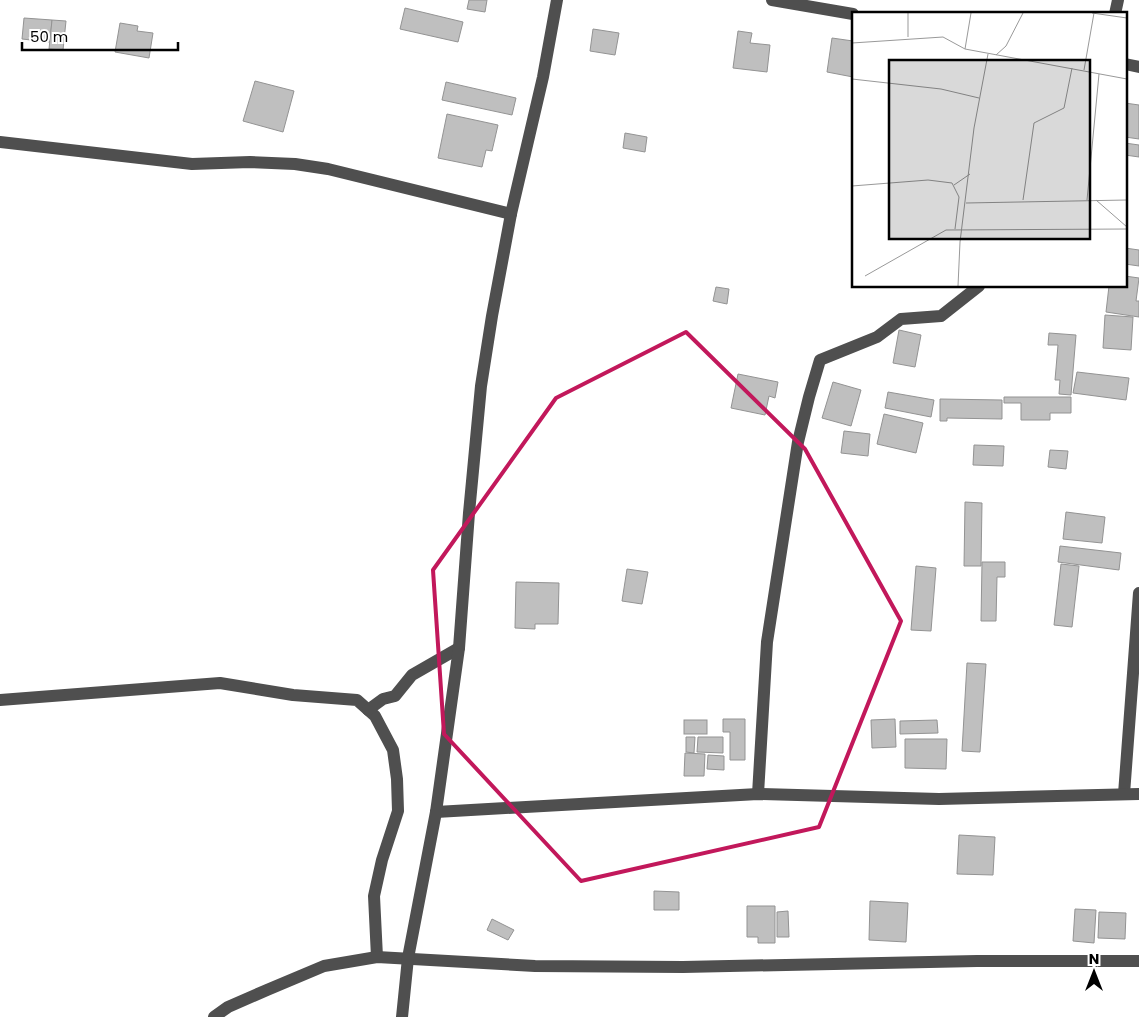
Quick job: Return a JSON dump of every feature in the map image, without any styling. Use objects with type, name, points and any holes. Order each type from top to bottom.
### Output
[{"type":"street","points":[[402,1017],[408,958],[436,812],[459,648],[481,386],[511,214],[543,77],[557,0]]},
{"type":"street","points":[[772,0],[852,14]]},
{"type":"street","points":[[1126,64],[1139,67]]},
{"type":"street","points":[[0,142],[192,164],[250,162],[328,169],[511,214]]},
{"type":"street","points":[[758,794],[767,642],[798,442],[820,360],[878,337],[901,320],[941,316],[976,288]]},
{"type":"street","points":[[1124,794],[1139,593]]},
{"type":"street","points":[[368,710],[383,699],[395,696],[412,675],[459,648]]},
{"type":"street","points":[[0,700],[220,683],[293,695],[357,700],[375,716],[392,750],[397,779],[398,811],[382,860],[374,896],[377,957]]},
{"type":"street","points":[[436,812],[758,794],[939,798],[1139,794]]},
{"type":"street","points":[[214,1017],[228,1007],[324,966],[377,957],[535,966],[673,967],[977,961],[1139,961]]},
{"type":"highlighted area","points":[[686,332],[805,449],[901,621],[819,827],[581,881],[444,734],[433,570],[556,398]]},
{"type":"building","points":[[469,0],[487,0],[485,12],[467,9]]},
{"type":"building","points":[[405,8],[463,22],[458,42],[400,29]]},
{"type":"building","points":[[24,18],[52,20],[50,42],[22,39]]},
{"type":"building","points":[[52,20],[66,21],[63,50],[49,49]]},
{"type":"building","points":[[120,23],[138,26],[137,31],[153,33],[149,58],[115,52]]},
{"type":"building","points":[[593,29],[619,33],[615,55],[590,51]]},
{"type":"building","points":[[738,31],[752,33],[750,43],[770,45],[767,72],[733,68]]},
{"type":"building","points":[[832,38],[852,41],[852,77],[827,72]]},
{"type":"building","points":[[255,81],[294,91],[283,132],[243,121]]},
{"type":"building","points":[[446,82],[516,98],[512,115],[442,100]]},
{"type":"building","points":[[1126,103],[1139,105],[1139,139],[1126,137]]},
{"type":"building","points":[[447,114],[498,125],[492,151],[486,150],[482,167],[438,158]]},
{"type":"building","points":[[625,133],[647,137],[645,152],[623,148]]},
{"type":"building","points":[[1126,143],[1139,145],[1139,157],[1126,155]]},
{"type":"building","points":[[1126,248],[1139,250],[1139,266],[1126,264]]},
{"type":"building","points":[[1126,276],[1139,278],[1136,301],[1139,301],[1139,317],[1106,312],[1109,288],[1126,288]]},
{"type":"building","points":[[716,287],[729,289],[727,304],[713,301]]},
{"type":"building","points":[[1105,315],[1133,317],[1131,350],[1103,348]]},
{"type":"building","points":[[899,330],[921,335],[915,367],[893,363]]},
{"type":"building","points":[[1049,333],[1076,335],[1071,395],[1059,394],[1060,380],[1055,380],[1058,345],[1048,345]]},
{"type":"building","points":[[1077,372],[1129,378],[1126,400],[1073,393]]},
{"type":"building","points":[[738,374],[778,382],[775,398],[769,396],[765,415],[731,408]]},
{"type":"building","points":[[833,382],[861,390],[851,426],[822,418]]},
{"type":"building","points":[[888,392],[934,400],[931,417],[885,408]]},
{"type":"building","points":[[1004,397],[1071,397],[1071,413],[1050,413],[1050,420],[1021,420],[1021,403],[1004,403]]},
{"type":"building","points":[[940,399],[1002,400],[1002,419],[947,418],[947,421],[940,421]]},
{"type":"building","points":[[884,414],[923,423],[916,453],[877,444]]},
{"type":"building","points":[[844,431],[870,434],[868,456],[841,453]]},
{"type":"building","points":[[974,445],[1004,446],[1003,466],[973,465]]},
{"type":"building","points":[[1050,450],[1068,451],[1066,469],[1048,467]]},
{"type":"building","points":[[965,502],[982,503],[981,566],[964,566]]},
{"type":"building","points":[[1066,512],[1105,517],[1102,543],[1063,539]]},
{"type":"building","points":[[1060,546],[1121,553],[1119,570],[1058,562]]},
{"type":"building","points":[[982,562],[1005,562],[1005,577],[997,577],[996,621],[981,621]]},
{"type":"building","points":[[1061,564],[1079,566],[1072,627],[1054,625]]},
{"type":"building","points":[[916,566],[936,568],[931,631],[911,630]]},
{"type":"building","points":[[627,569],[648,572],[642,604],[622,601]]},
{"type":"building","points":[[516,582],[559,583],[558,624],[535,624],[535,629],[515,628]]},
{"type":"building","points":[[967,663],[986,664],[980,752],[962,751]]},
{"type":"building","points":[[723,719],[745,719],[745,760],[730,760],[730,732],[723,732]]},
{"type":"building","points":[[895,719],[896,747],[872,748],[871,720]]},
{"type":"building","points":[[684,720],[707,720],[707,734],[684,734]]},
{"type":"building","points":[[937,720],[938,733],[900,734],[900,721]]},
{"type":"building","points":[[686,737],[695,737],[694,753],[686,752]]},
{"type":"building","points":[[698,737],[723,737],[723,753],[697,752]]},
{"type":"building","points":[[905,739],[947,739],[946,769],[905,768]]},
{"type":"building","points":[[685,753],[705,754],[704,776],[684,776]]},
{"type":"building","points":[[708,755],[724,756],[724,770],[707,769]]},
{"type":"building","points":[[959,835],[995,837],[993,875],[957,874]]},
{"type":"building","points":[[654,891],[679,892],[679,910],[654,910]]},
{"type":"building","points":[[870,901],[908,903],[906,942],[869,940]]},
{"type":"building","points":[[747,906],[775,906],[775,943],[758,943],[758,937],[747,937]]},
{"type":"building","points":[[1075,909],[1096,910],[1094,943],[1073,941]]},
{"type":"building","points":[[788,911],[789,937],[777,937],[777,912]]},
{"type":"building","points":[[1099,912],[1126,913],[1125,939],[1098,938]]},
{"type":"building","points":[[492,919],[514,930],[508,940],[487,930]]}]
